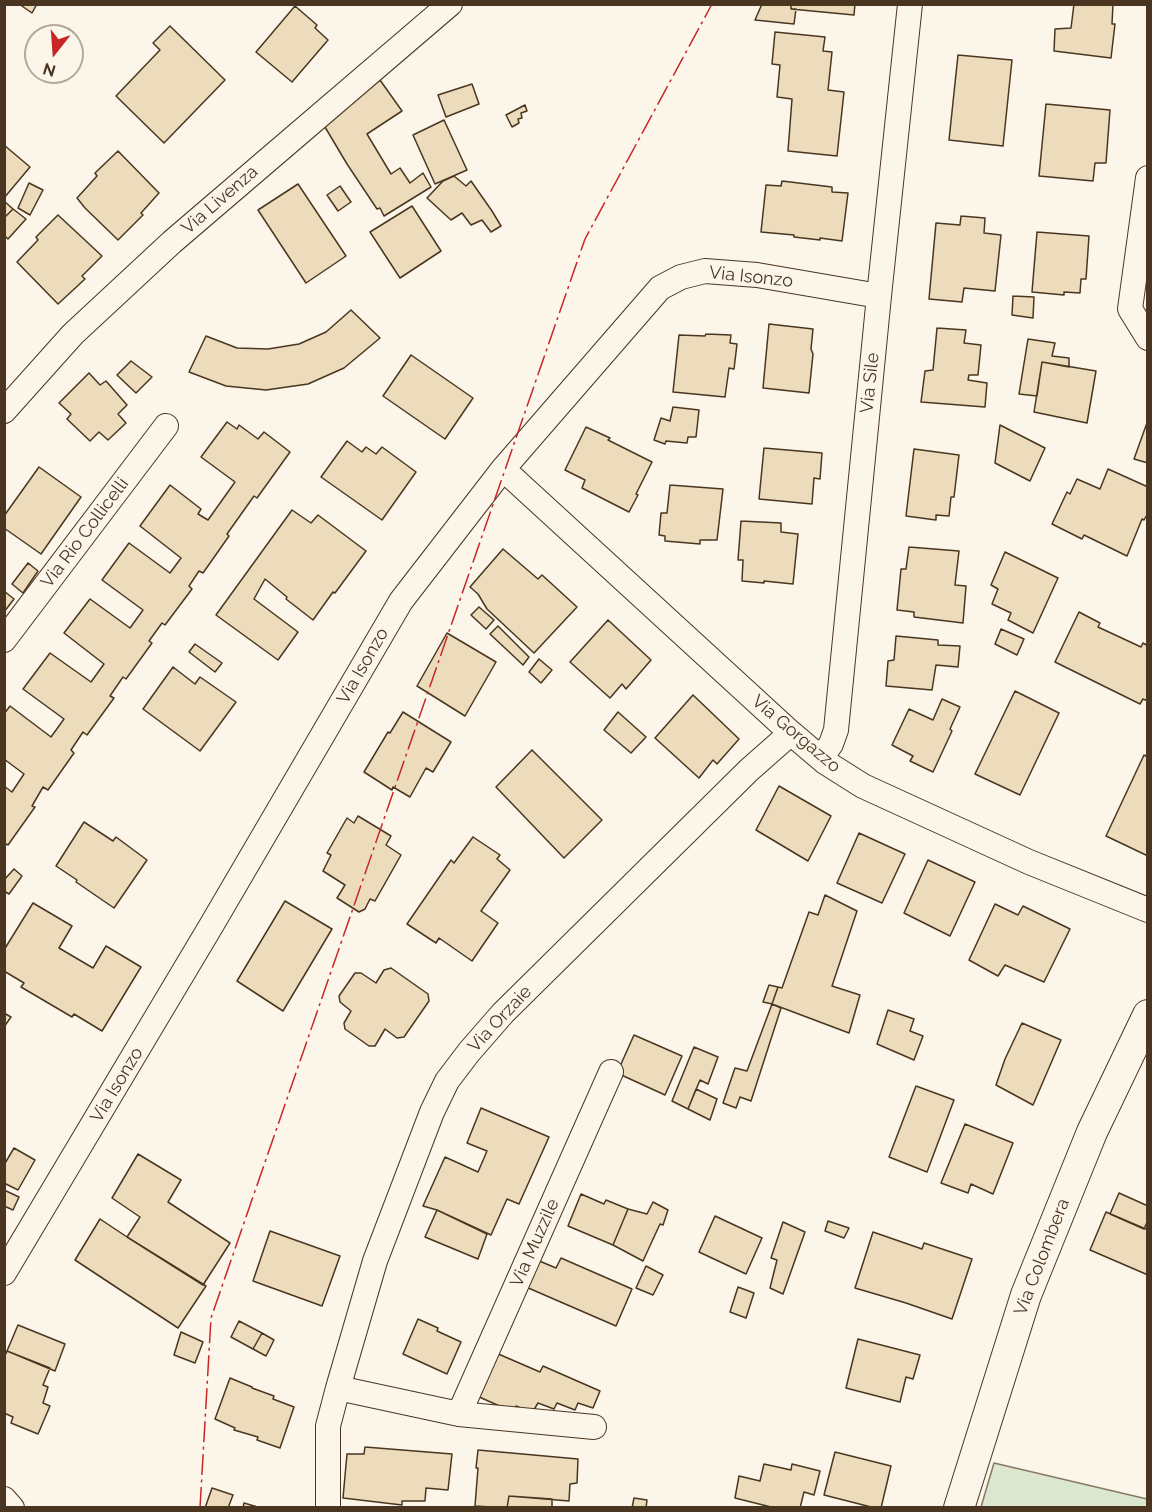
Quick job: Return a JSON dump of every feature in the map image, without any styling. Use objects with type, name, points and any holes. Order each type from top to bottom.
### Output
[{"type":"street","name":"Via Livenza","points":[[4,411],[73,334],[172,242],[450,4]]},
{"type":"street","name":"Via Sile","points":[[821,758],[837,730],[910,4]]},
{"type":"street","points":[[1148,178],[1130,309],[1148,338]]},
{"type":"street","name":"Via Isonzo","points":[[4,1273],[200,946],[401,601],[503,469],[660,288],[681,277],[705,271],[757,275],[879,296]]},
{"type":"street","name":"Via Rio Collicelli","points":[[4,640],[166,426]]},
{"type":"street","name":"Via Gorgazzo","points":[[503,469],[791,734],[821,758],[863,786],[1029,862],[1148,910]]},
{"type":"street","name":"Via Orzaie","points":[[338,1388],[375,1261],[432,1112],[447,1081],[503,1013],[749,770],[791,734]]},
{"type":"street","name":"Via Colombera","points":[[959,1508],[1026,1295],[1092,1132],[1148,1015]]},
{"type":"street","name":"Via Muzzile","points":[[459,1414],[611,1072]]},
{"type":"street","points":[[328,1508],[328,1426],[338,1388],[459,1414],[594,1427]]},
{"type":"street","points":[[4,1499],[12,1508]]},
{"type":"green space","points":[[994,1463],[1147,1499],[1147,1507],[981,1507]]},
{"type":"building","points":[[19,4],[37,4],[32,13]]},
{"type":"building","points":[[762,4],[791,4],[791,9],[796,9],[794,24],[755,20]]},
{"type":"building","points":[[791,4],[855,4],[854,15],[791,9]]},
{"type":"building","points":[[1074,4],[1113,4],[1112,24],[1115,24],[1111,58],[1054,51],[1055,29],[1071,28]]},
{"type":"building","points":[[295,6],[317,25],[315,28],[328,40],[292,82],[256,52]]},
{"type":"building","points":[[170,26],[225,80],[164,143],[116,96],[160,50],[153,43]]},
{"type":"building","points":[[775,32],[825,37],[823,51],[832,52],[828,90],[844,92],[837,156],[788,151],[792,99],[777,97],[780,65],[772,64]]},
{"type":"building","points":[[958,55],[1012,60],[1003,146],[949,140]]},
{"type":"building","points":[[380,80],[402,111],[367,134],[391,174],[400,168],[410,183],[423,173],[431,187],[384,216],[347,164],[322,122]]},
{"type":"building","points":[[472,84],[479,104],[446,117],[438,95]]},
{"type":"building","points":[[1046,104],[1110,110],[1106,163],[1095,163],[1093,181],[1039,176]]},
{"type":"building","points":[[525,105],[527,111],[521,113],[522,118],[518,119],[519,123],[512,127],[506,115]]},
{"type":"building","points":[[444,120],[467,170],[435,184],[413,135]]},
{"type":"building","points":[[4,145],[30,167],[4,198]]},
{"type":"building","points":[[118,151],[159,193],[141,213],[143,215],[118,240],[77,198],[97,176],[95,173]]},
{"type":"building","points":[[454,176],[466,186],[471,181],[501,226],[491,232],[482,220],[471,225],[462,213],[451,220],[427,198],[443,181]]},
{"type":"building","points":[[782,181],[832,187],[832,192],[848,193],[842,241],[761,232],[766,185],[781,186]]},
{"type":"building","points":[[29,183],[43,190],[30,215],[18,208]]},
{"type":"building","points":[[298,184],[346,256],[306,283],[258,210]]},
{"type":"building","points":[[340,186],[351,202],[338,211],[327,195]]},
{"type":"building","points":[[4,201],[13,209],[4,218]]},
{"type":"building","points":[[412,206],[441,251],[400,278],[370,232]]},
{"type":"building","points":[[13,209],[26,219],[8,239],[4,235],[4,218]]},
{"type":"building","points":[[58,215],[102,256],[82,276],[85,279],[58,304],[17,262],[38,240],[36,237]]},
{"type":"building","points":[[961,216],[985,218],[984,233],[1001,235],[995,291],[964,288],[962,302],[929,299],[936,223],[960,225]]},
{"type":"building","points":[[1037,232],[1089,236],[1086,279],[1081,279],[1080,293],[1064,292],[1064,295],[1032,292]]},
{"type":"building","points":[[1013,296],[1034,297],[1033,318],[1012,315]]},
{"type":"building","points":[[351,310],[380,338],[344,368],[308,384],[266,390],[226,386],[189,372],[206,336],[237,348],[268,349],[299,344],[326,332]]},
{"type":"building","points":[[769,324],[813,329],[809,393],[763,388]]},
{"type":"building","points":[[937,328],[966,330],[964,343],[981,345],[978,375],[969,375],[968,380],[987,383],[985,407],[921,402],[925,371],[933,370]]},
{"type":"building","points":[[706,334],[731,335],[730,343],[737,344],[734,369],[729,368],[725,397],[673,392],[679,335],[705,336]]},
{"type":"building","points":[[1028,339],[1055,343],[1052,356],[1069,358],[1069,367],[1042,362],[1037,396],[1019,394]]},
{"type":"building","points":[[411,355],[473,398],[445,439],[383,396]]},
{"type":"building","points":[[131,361],[152,377],[136,393],[117,375]]},
{"type":"building","points":[[1042,362],[1096,371],[1087,423],[1034,412]]},
{"type":"building","points":[[89,373],[100,385],[106,381],[127,405],[118,414],[126,423],[108,440],[99,432],[90,441],[67,419],[71,414],[59,403]]},
{"type":"building","points":[[673,407],[699,410],[696,437],[688,437],[687,443],[666,441],[665,444],[654,440],[661,418],[670,421]]},
{"type":"building","points":[[1148,420],[1148,463],[1134,459]]},
{"type":"building","points":[[227,422],[237,429],[239,425],[258,439],[264,432],[290,452],[257,498],[254,496],[203,573],[199,571],[189,586],[192,589],[165,625],[162,623],[149,641],[152,643],[126,679],[123,677],[110,696],[114,698],[87,735],[83,732],[71,750],[74,753],[48,790],[43,787],[32,806],[35,807],[8,845],[4,843],[4,786],[12,792],[24,774],[4,759],[4,714],[10,706],[51,737],[64,719],[23,689],[50,653],[91,682],[104,664],[64,633],[90,599],[130,628],[143,610],[102,580],[129,543],[170,573],[181,558],[140,526],[170,485],[201,509],[198,514],[208,520],[235,482],[201,457]]},
{"type":"building","points":[[1000,425],[1045,448],[1030,481],[995,463]]},
{"type":"building","points":[[586,427],[652,462],[629,512],[582,488],[585,480],[565,470]]},
{"type":"building","points":[[347,441],[362,452],[366,447],[376,454],[382,447],[416,472],[382,520],[321,477]]},
{"type":"building","points":[[764,448],[822,453],[820,479],[814,478],[812,504],[759,499]]},
{"type":"building","points":[[914,449],[959,455],[954,497],[951,497],[949,516],[936,515],[936,520],[906,516]]},
{"type":"building","points":[[39,467],[81,497],[41,554],[4,528],[4,516]]},
{"type":"building","points":[[1108,469],[1148,487],[1148,513],[1144,520],[1142,519],[1127,556],[1084,535],[1082,539],[1052,524],[1067,492],[1070,494],[1077,479],[1100,489]]},
{"type":"building","points":[[670,485],[723,489],[717,540],[700,540],[700,544],[665,541],[665,536],[659,535],[661,513],[667,513]]},
{"type":"building","points":[[292,510],[311,523],[318,515],[366,551],[313,620],[265,579],[254,599],[298,632],[278,660],[216,615]]},
{"type":"building","points":[[741,521],[781,523],[781,532],[798,534],[793,584],[742,581],[743,560],[738,560]]},
{"type":"building","points":[[909,547],[959,551],[955,585],[966,586],[963,623],[914,617],[914,612],[897,610],[901,569],[906,569]]},
{"type":"building","points":[[503,549],[538,579],[542,575],[577,607],[534,653],[487,609],[478,594],[470,587]]},
{"type":"building","points":[[1005,552],[1058,578],[1033,633],[1008,620],[1011,613],[992,604],[998,589],[991,585]]},
{"type":"building","points":[[28,563],[38,571],[23,593],[12,584]]},
{"type":"building","points":[[4,591],[14,599],[4,612]]},
{"type":"building","points":[[479,607],[494,620],[486,629],[471,615]]},
{"type":"building","points":[[1079,612],[1100,623],[1098,627],[1141,647],[1143,643],[1148,646],[1148,701],[1143,699],[1140,704],[1055,662]]},
{"type":"building","points":[[608,620],[651,660],[626,689],[622,684],[610,698],[570,662]]},
{"type":"building","points":[[498,626],[529,657],[523,665],[490,634]]},
{"type":"building","points":[[1001,629],[1024,639],[1017,655],[995,644]]},
{"type":"building","points":[[447,633],[496,662],[465,716],[417,686]]},
{"type":"building","points":[[896,636],[938,640],[938,645],[960,646],[958,667],[936,665],[932,690],[886,686],[888,661],[894,660]]},
{"type":"building","points":[[195,644],[222,663],[215,672],[189,652]]},
{"type":"building","points":[[539,659],[552,670],[541,683],[529,672]]},
{"type":"building","points":[[173,667],[195,684],[200,677],[236,702],[200,751],[143,709]]},
{"type":"building","points":[[1015,691],[1059,713],[1020,795],[975,774]]},
{"type":"building","points":[[693,695],[739,739],[717,764],[713,760],[699,778],[655,738]]},
{"type":"building","points":[[942,699],[960,707],[950,729],[952,731],[933,772],[910,761],[913,756],[892,745],[909,709],[933,720]]},
{"type":"building","points":[[403,712],[451,742],[433,772],[426,768],[410,797],[393,787],[392,790],[364,772]]},
{"type":"building","points":[[618,712],[646,737],[631,753],[604,730]]},
{"type":"building","points":[[532,750],[602,820],[564,858],[496,787]]},
{"type":"building","points":[[1144,755],[1148,757],[1148,856],[1106,836]]},
{"type":"building","points":[[779,786],[831,816],[808,861],[756,830]]},
{"type":"building","points":[[358,816],[391,836],[386,845],[401,855],[375,901],[370,899],[365,909],[359,912],[337,898],[345,885],[323,871],[331,855],[327,853],[347,818],[354,823]]},
{"type":"building","points":[[84,822],[113,841],[116,837],[147,860],[114,908],[56,866]]},
{"type":"building","points":[[859,833],[905,854],[882,903],[837,883]]},
{"type":"building","points":[[473,837],[500,855],[497,859],[510,870],[481,911],[498,923],[472,961],[439,938],[436,943],[407,924],[451,860],[454,863]]},
{"type":"building","points":[[928,860],[975,882],[950,936],[904,913]]},
{"type":"building","points":[[14,869],[22,876],[9,894],[4,891],[4,880]]},
{"type":"building","points":[[825,895],[857,911],[832,986],[860,995],[849,1033],[772,1004],[778,987],[782,988],[809,912],[818,915]]},
{"type":"building","points":[[285,901],[332,929],[283,1011],[237,981]]},
{"type":"building","points":[[33,903],[72,926],[59,948],[93,968],[106,946],[141,967],[102,1031],[74,1014],[72,1017],[21,987],[24,983],[4,971],[4,950]]},
{"type":"building","points":[[995,904],[1018,915],[1023,906],[1070,929],[1044,982],[1005,965],[998,976],[969,960]]},
{"type":"building","points":[[391,968],[428,994],[429,1001],[404,1037],[397,1038],[385,1029],[375,1046],[369,1046],[345,1029],[344,1023],[351,1011],[340,1002],[339,996],[355,973],[361,973],[376,983],[384,970]]},
{"type":"building","points":[[769,985],[778,987],[772,1004],[763,1002]]},
{"type":"building","points":[[772,1004],[781,1008],[751,1101],[740,1097],[736,1108],[723,1103],[735,1068],[747,1071]]},
{"type":"building","points":[[888,1010],[914,1019],[910,1031],[923,1036],[914,1060],[877,1044]]},
{"type":"building","points":[[4,1013],[11,1017],[4,1027]]},
{"type":"building","points":[[1022,1023],[1061,1040],[1033,1105],[996,1085]]},
{"type":"building","points":[[634,1035],[682,1056],[665,1095],[617,1073]]},
{"type":"building","points":[[694,1047],[718,1057],[708,1084],[700,1080],[688,1109],[672,1101]]},
{"type":"building","points":[[916,1086],[954,1100],[927,1172],[889,1157]]},
{"type":"building","points":[[696,1089],[717,1099],[710,1120],[688,1109]]},
{"type":"building","points":[[481,1108],[549,1137],[519,1204],[507,1199],[491,1235],[437,1210],[423,1206],[445,1157],[478,1172],[487,1151],[467,1143]]},
{"type":"building","points":[[965,1124],[1013,1143],[993,1194],[971,1184],[968,1193],[941,1183]]},
{"type":"building","points":[[14,1148],[35,1160],[18,1190],[4,1183],[4,1165]]},
{"type":"building","points":[[138,1154],[181,1180],[168,1202],[230,1243],[203,1285],[127,1237],[140,1217],[112,1198]]},
{"type":"building","points":[[4,1190],[19,1197],[13,1210],[4,1206]]},
{"type":"building","points":[[1119,1193],[1148,1206],[1148,1220],[1144,1229],[1110,1214]]},
{"type":"building","points":[[581,1194],[604,1204],[606,1200],[628,1209],[613,1245],[568,1226]]},
{"type":"building","points":[[653,1202],[668,1210],[663,1225],[660,1224],[643,1261],[613,1245],[628,1209],[647,1214]]},
{"type":"building","points":[[437,1210],[487,1234],[478,1259],[425,1237]]},
{"type":"building","points":[[1106,1212],[1148,1230],[1148,1275],[1090,1250]]},
{"type":"building","points":[[715,1216],[762,1238],[746,1274],[699,1252]]},
{"type":"building","points":[[100,1219],[206,1286],[178,1328],[75,1260]]},
{"type":"building","points":[[828,1221],[849,1228],[844,1238],[825,1231]]},
{"type":"building","points":[[783,1222],[805,1232],[783,1294],[770,1288],[777,1260],[771,1258]]},
{"type":"building","points":[[270,1231],[340,1256],[322,1306],[253,1281]]},
{"type":"building","points":[[873,1232],[922,1249],[924,1243],[972,1259],[952,1319],[855,1288]]},
{"type":"building","points":[[561,1258],[632,1289],[616,1326],[526,1287],[537,1260],[556,1268]]},
{"type":"building","points":[[646,1266],[663,1275],[653,1295],[636,1288]]},
{"type":"building","points":[[738,1287],[754,1293],[746,1318],[730,1312]]},
{"type":"building","points":[[418,1319],[461,1342],[447,1374],[403,1354]]},
{"type":"building","points":[[239,1321],[262,1333],[253,1349],[231,1337]]},
{"type":"building","points":[[18,1325],[65,1344],[55,1371],[7,1351]]},
{"type":"building","points":[[181,1332],[203,1342],[195,1363],[174,1355]]},
{"type":"building","points":[[262,1333],[274,1340],[266,1356],[253,1349]]},
{"type":"building","points":[[858,1339],[920,1355],[913,1379],[906,1377],[900,1402],[846,1388]]},
{"type":"building","points":[[7,1351],[50,1368],[43,1385],[48,1387],[43,1403],[50,1406],[38,1434],[11,1423],[13,1417],[4,1413],[4,1358]]},
{"type":"building","points":[[496,1353],[540,1372],[543,1366],[600,1391],[593,1408],[578,1403],[575,1410],[557,1403],[554,1409],[538,1403],[532,1413],[516,1406],[513,1412],[477,1396]]},
{"type":"building","points":[[230,1378],[294,1407],[280,1448],[257,1440],[258,1437],[234,1430],[235,1428],[215,1419]]},
{"type":"building","points":[[365,1447],[452,1454],[448,1490],[426,1488],[425,1501],[402,1501],[402,1505],[343,1498],[347,1454],[364,1454]]},
{"type":"building","points":[[478,1450],[578,1459],[577,1483],[570,1484],[569,1501],[509,1496],[507,1508],[475,1506]]},
{"type":"building","points":[[835,1452],[891,1466],[881,1508],[824,1495]]},
{"type":"building","points":[[764,1464],[791,1470],[792,1464],[820,1471],[814,1495],[804,1492],[800,1508],[775,1508],[735,1498],[739,1476],[760,1481]]},
{"type":"building","points":[[212,1488],[233,1495],[228,1508],[205,1508]]},
{"type":"building","points":[[509,1496],[552,1499],[552,1508],[507,1508]]},
{"type":"building","points":[[634,1498],[647,1500],[646,1508],[632,1508]]},
{"type":"building","points":[[244,1503],[261,1508],[243,1508]]},
{"type":"power","points":[[200,1508],[211,1318],[585,239],[712,4]]}]
